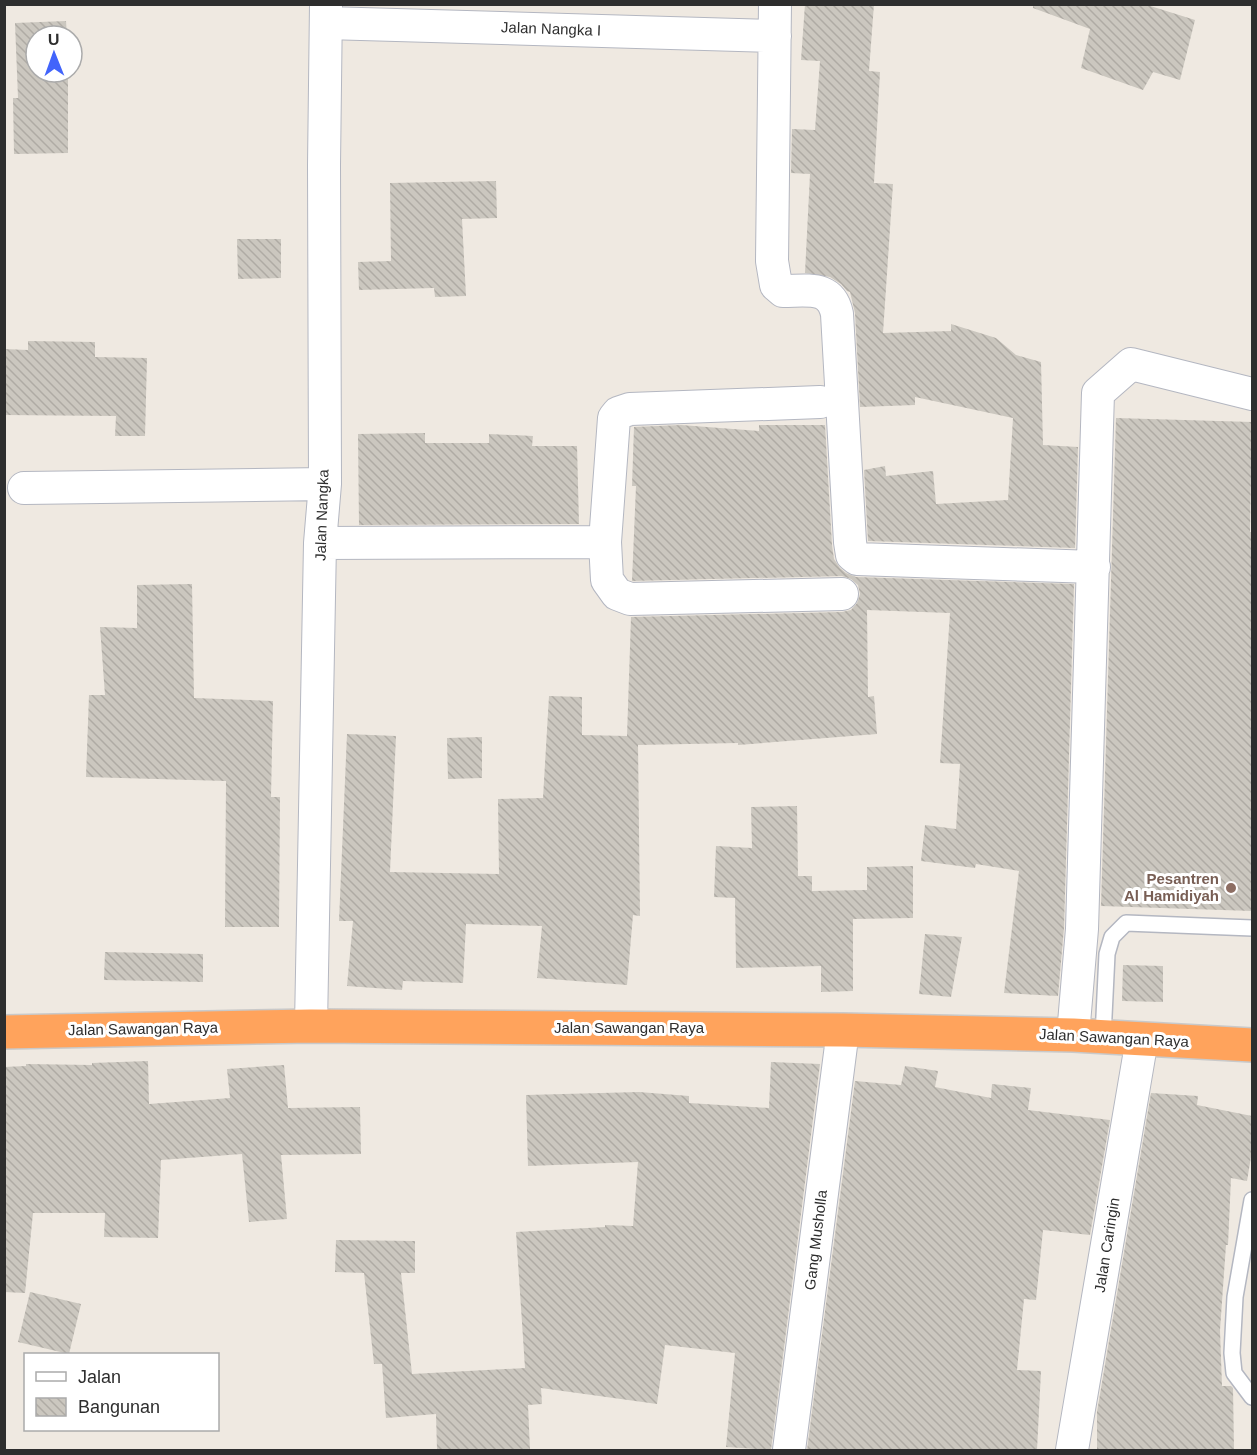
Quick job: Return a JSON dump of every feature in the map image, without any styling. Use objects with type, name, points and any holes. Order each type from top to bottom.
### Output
[{"type":"highway","name":"Jalan Sawangan Raya","points":[[4,1032],[311,1026],[843,1030],[1088,1036],[1252,1045]]},
{"type":"street","points":[[775,4],[772,261],[776,285],[783,291],[823,292],[834,301],[837,314],[852,555],[857,559],[1094,567]]},
{"type":"street","name":"Jalan Nangka I","points":[[326,14],[775,36]]},
{"type":"street","name":"Jalan Nangka","points":[[311,1026],[320,543],[325,484],[326,14]]},
{"type":"street","points":[[1088,1036],[1082,929],[1098,393],[1131,364],[1252,394]]},
{"type":"street","points":[[820,402],[630,409],[618,413],[614,418],[605,542],[607,580],[617,594],[630,599],[842,594]]},
{"type":"street","points":[[24,488],[325,484]]},
{"type":"street","points":[[320,543],[605,542]]},
{"type":"street","name":"Gang Musholla","points":[[789,1450],[843,1030]]},
{"type":"street","name":"Jalan Caringin","points":[[1072,1450],[1142,1040]]},
{"type":"lane","points":[[1088,1036],[1112,937],[1126,923],[1252,928]]},
{"type":"lane","points":[[1252,1200],[1235,1297],[1232,1353],[1234,1373],[1252,1397]]},
{"type":"building","points":[[805,4],[874,4],[869,71],[880,72],[874,183],[893,184],[883,333],[951,331],[951,324],[996,338],[1016,355],[1041,362],[1043,445],[1078,447],[1075,548],[868,541],[864,470],[885,466],[886,476],[933,471],[936,504],[1008,500],[1013,418],[915,397],[915,405],[860,407],[855,313],[850,292],[830,277],[805,273],[810,174],[791,173],[792,129],[815,130],[820,61],[801,60]]},
{"type":"building","points":[[1033,4],[1144,4],[1195,20],[1180,80],[1153,72],[1143,90],[1081,68],[1090,29],[1033,8]]},
{"type":"building","points":[[66,21],[66,24],[24,24],[24,84],[68,84],[68,153],[14,154],[13,98],[18,98],[15,23]]},
{"type":"building","points":[[496,181],[497,218],[462,219],[466,296],[435,297],[434,288],[359,290],[358,262],[391,261],[390,183]]},
{"type":"building","points":[[237,239],[281,239],[281,278],[238,279]]},
{"type":"building","points":[[28,341],[95,342],[95,357],[147,358],[145,436],[115,436],[116,416],[4,415],[4,349],[28,350]]},
{"type":"building","points":[[1116,418],[1252,422],[1250,532],[1252,532],[1252,911],[1101,906]]},
{"type":"building","points":[[681,425],[759,431],[759,425],[825,425],[832,545],[834,559],[846,573],[856,577],[1074,584],[1064,928],[1058,996],[1004,993],[1019,871],[976,864],[975,868],[921,861],[925,825],[956,829],[960,764],[940,763],[950,613],[867,610],[868,697],[874,696],[877,734],[738,745],[738,743],[638,745],[640,916],[633,915],[627,985],[537,978],[542,926],[466,924],[463,983],[403,981],[402,990],[347,986],[353,921],[339,921],[347,734],[396,736],[390,872],[499,874],[498,799],[543,798],[549,696],[582,697],[582,735],[627,736],[631,617],[842,612],[851,610],[857,603],[860,594],[858,585],[842,576],[632,581],[636,486],[632,486],[634,427]]},
{"type":"building","points":[[425,433],[425,443],[489,443],[489,434],[533,436],[532,446],[577,446],[579,524],[359,525],[358,434]]},
{"type":"building","points":[[192,584],[194,698],[273,701],[271,797],[280,797],[279,927],[225,927],[226,781],[86,777],[89,695],[105,695],[100,627],[137,628],[137,585]]},
{"type":"building","points":[[482,737],[482,778],[448,779],[447,738]]},
{"type":"building","points":[[797,806],[798,876],[812,876],[812,891],[867,890],[867,867],[913,866],[913,918],[853,919],[853,991],[821,992],[821,966],[736,968],[735,898],[714,897],[716,846],[752,848],[751,807]]},
{"type":"building","points":[[925,934],[962,937],[951,997],[919,994]]},
{"type":"building","points":[[105,952],[203,954],[203,982],[104,980]]},
{"type":"building","points":[[1123,965],[1163,966],[1163,1002],[1122,1001]]},
{"type":"building","points":[[148,1061],[149,1104],[230,1098],[227,1069],[284,1065],[288,1108],[360,1107],[361,1154],[281,1155],[287,1219],[249,1222],[242,1154],[161,1160],[158,1238],[104,1237],[105,1213],[33,1213],[25,1293],[4,1292],[4,1067],[26,1066],[26,1064],[92,1065],[92,1063]]},
{"type":"building","points":[[771,1062],[820,1064],[771,1450],[726,1447],[735,1353],[665,1345],[657,1404],[541,1388],[542,1404],[528,1405],[530,1450],[437,1450],[436,1414],[386,1418],[382,1364],[374,1364],[364,1273],[335,1272],[336,1240],[415,1241],[415,1273],[401,1273],[412,1374],[525,1368],[516,1232],[605,1227],[605,1225],[633,1226],[638,1162],[528,1166],[526,1095],[639,1092],[689,1096],[689,1103],[769,1108]]},
{"type":"building","points":[[905,1066],[938,1071],[935,1087],[991,1098],[992,1084],[1031,1088],[1028,1110],[1110,1120],[1090,1235],[1043,1230],[1036,1300],[1024,1299],[1017,1370],[1041,1371],[1037,1450],[807,1450],[855,1081],[901,1085]]},
{"type":"building","points":[[1151,1093],[1198,1096],[1197,1105],[1252,1116],[1252,1151],[1247,1181],[1231,1178],[1228,1245],[1226,1245],[1220,1330],[1222,1386],[1233,1388],[1234,1450],[1097,1450],[1097,1412]]},
{"type":"building","points":[[30,1292],[81,1304],[69,1353],[18,1342]]},
{"type":"place","name":"Pesantren Al Hamidiyah","points":[[1231,888]]}]
